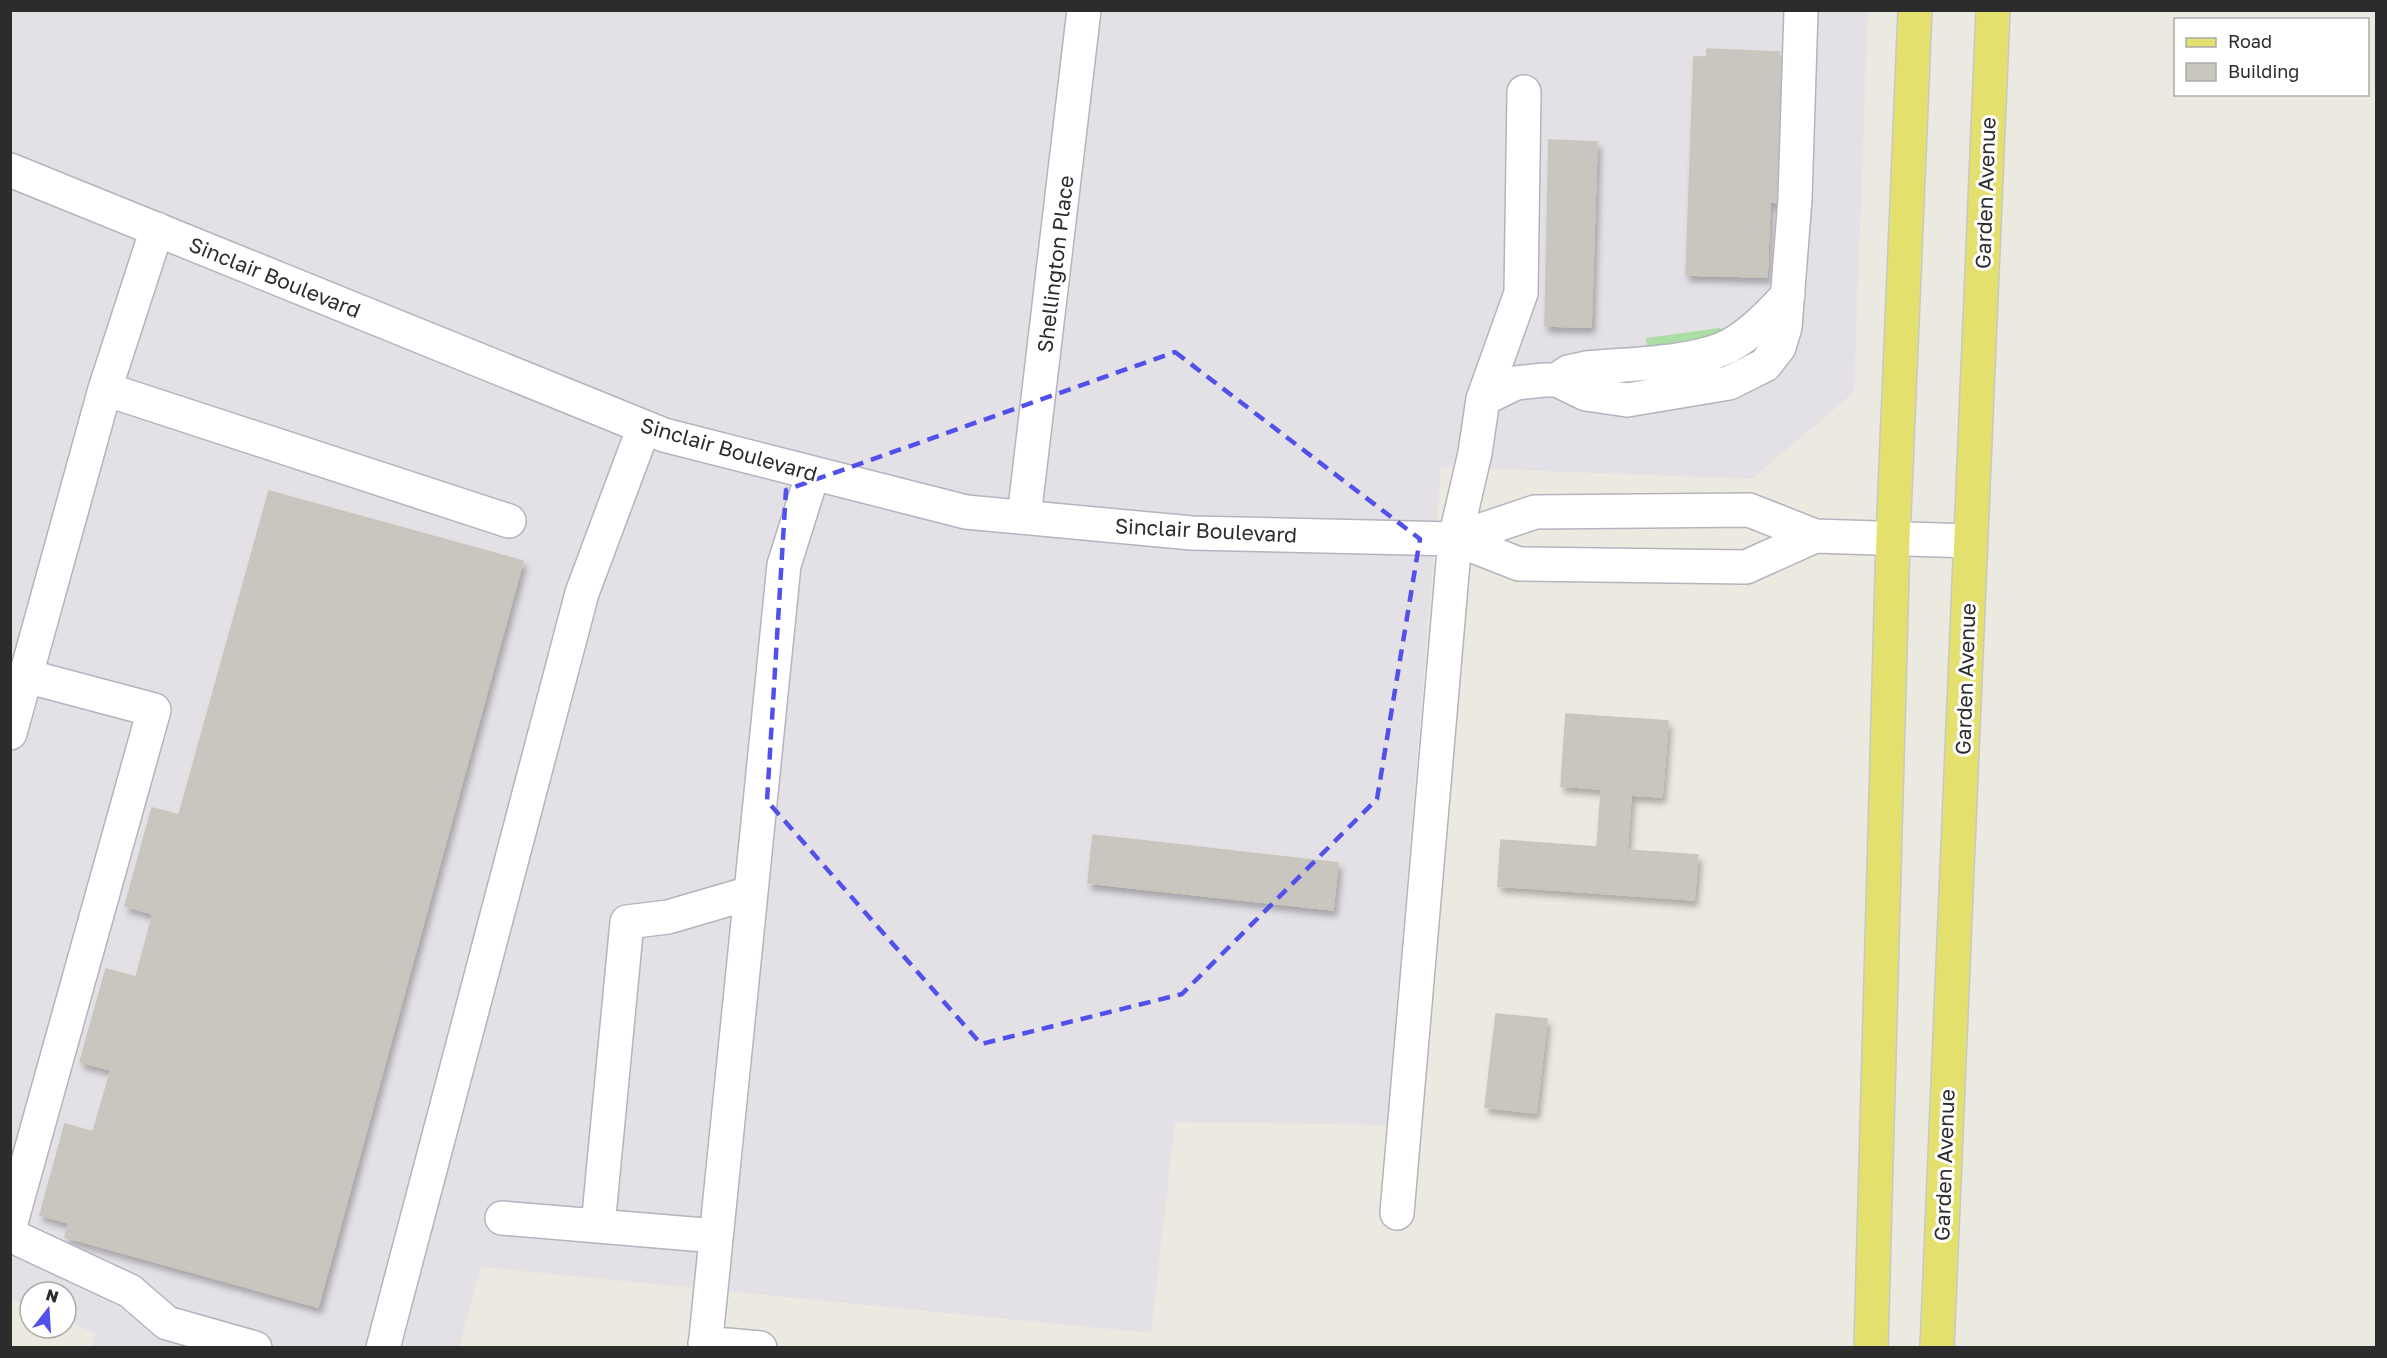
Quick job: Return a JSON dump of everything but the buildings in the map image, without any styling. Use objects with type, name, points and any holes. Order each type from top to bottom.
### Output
[{"type":"main road","points":[[1871,1347],[1893,538],[1915,10]]},
{"type":"main road","name":"Garden Avenue","points":[[1937,1347],[1993,10]]},
{"type":"street","name":"Shellington Place","points":[[1024,517],[1084,10]]},
{"type":"street","points":[[1483,399],[1516,383],[1557,380],[1586,394],[1627,400],[1729,383],[1765,364],[1779,347],[1785,327],[1795,199],[1801,10]]},
{"type":"street","points":[[1397,1213],[1455,538],[1475,453],[1483,399],[1521,293],[1524,92]]},
{"type":"street","name":"Sinclair Boulevard","points":[[10,170],[664,435],[966,512],[1192,533],[1455,538],[1535,512],[1749,510],[1815,536],[1971,541]]},
{"type":"street","points":[[10,733],[105,389],[157,229]]},
{"type":"street","points":[[105,389],[510,521]]},
{"type":"street","points":[[383,1347],[582,593],[644,427]]},
{"type":"street","points":[[760,1347],[705,1345],[784,565],[813,473]]},
{"type":"street","name":"Sinclair Boulevard","points":[[1455,538],[1519,564],[1746,567],[1815,536]]},
{"type":"street","points":[[10,1226],[154,710],[26,676]]},
{"type":"street","points":[[598,1226],[627,922],[668,917],[750,893]]},
{"type":"street","points":[[502,1218],[716,1236]]},
{"type":"street","points":[[10,1235],[130,1291],[163,1335],[255,1347]]},
{"type":"highlighted area","points":[[1175,352],[1420,539],[1377,799],[1182,994],[981,1044],[767,801],[786,490]]},
{"type":"shaded area","points":[[10,11],[1868,11],[1854,392],[1752,479],[1441,467],[1387,1125],[1175,1122],[1151,1333],[481,1267],[459,1347],[91,1347],[95,1333],[78,1326],[78,1280],[18,1280],[18,1302],[11,1299]]},
{"type":"green space","points":[[1720,328],[1725,333],[1647,348],[1646,338]]}]
